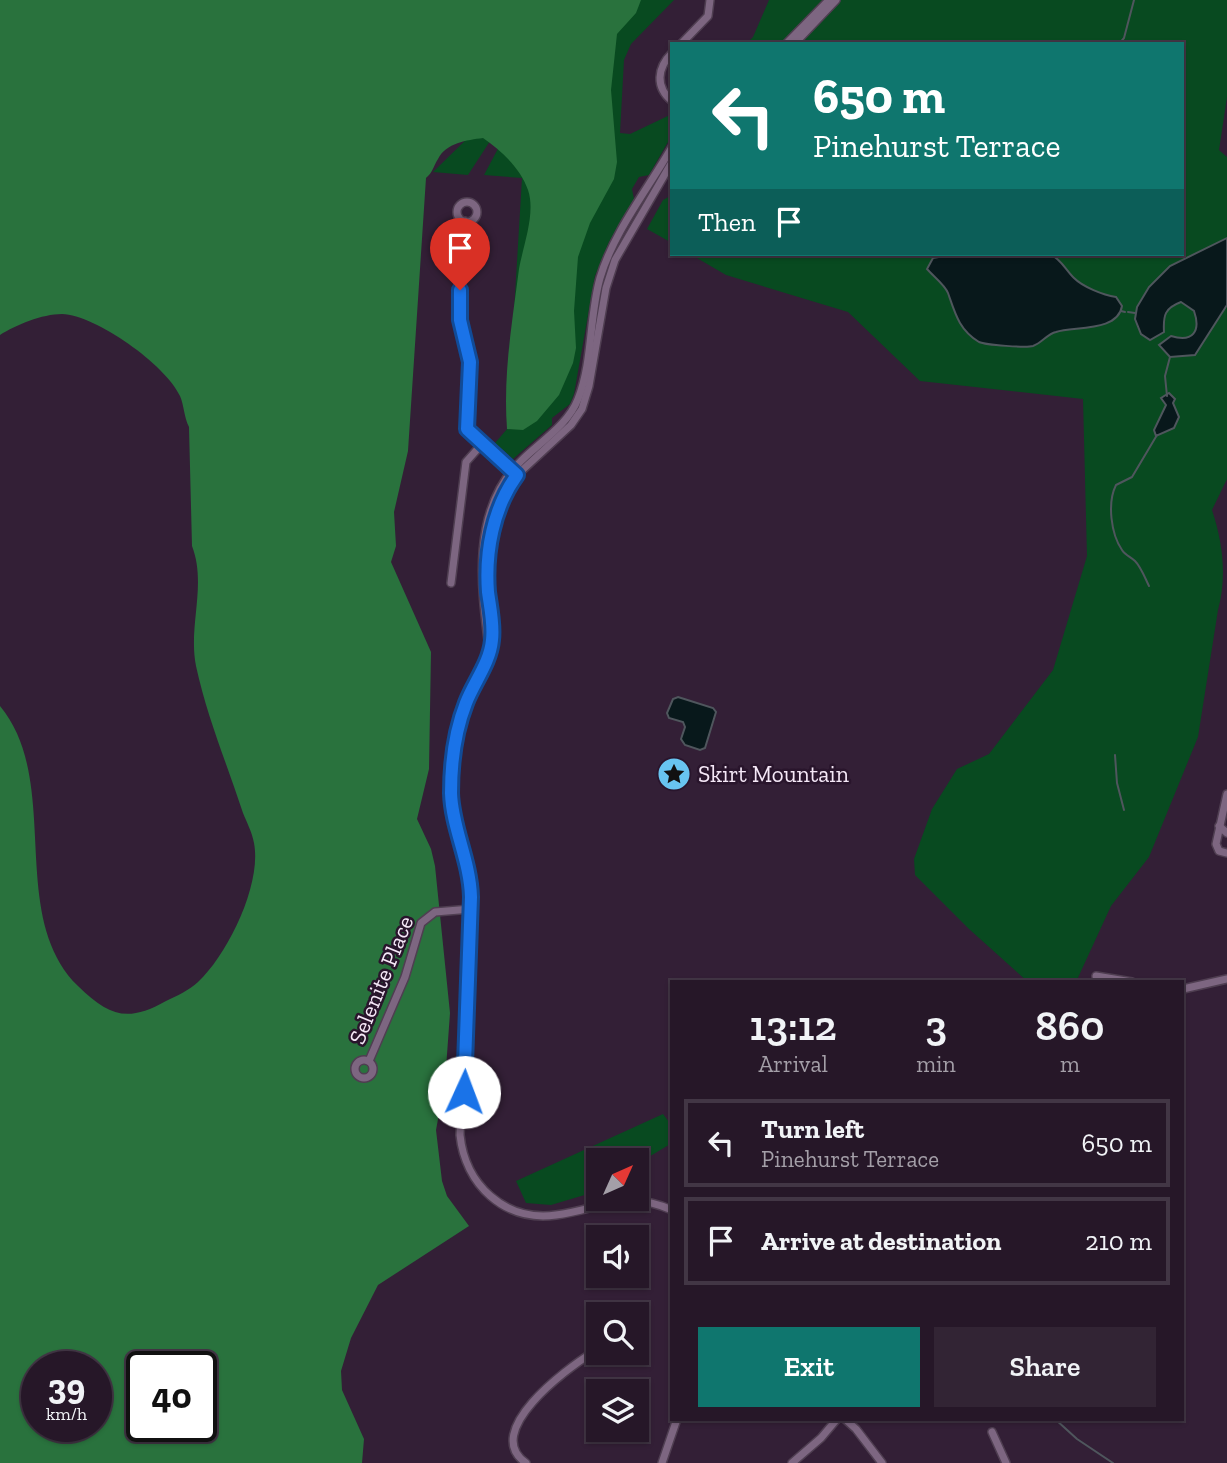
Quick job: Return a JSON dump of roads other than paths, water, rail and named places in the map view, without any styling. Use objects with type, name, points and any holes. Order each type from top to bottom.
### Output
[{"type":"street","points":[[683,42],[708,16],[709,0]]},
{"type":"street","points":[[788,42],[829,0]]},
{"type":"street","points":[[796,42],[836,0]]},
{"type":"street","points":[[670,55],[662,65],[659,80],[664,93],[670,99]]},
{"type":"street","points":[[670,151],[605,265],[575,406],[514,473],[491,504],[485,539],[483,588],[489,652],[462,715],[451,780],[453,808],[469,868],[471,909],[460,1135],[463,1156],[474,1179],[494,1200],[531,1215],[557,1215],[626,1199],[650,1202],[670,1209]]},
{"type":"street","points":[[514,473],[571,425],[582,410],[614,260],[670,165]]},
{"type":"street","points":[[465,221],[459,313],[470,362],[467,424],[470,433],[514,473]]},
{"type":"street","points":[[451,583],[466,462],[482,444]]},
{"type":"street","points":[[1227,794],[1217,848],[1227,853]]},
{"type":"street","points":[[1219,826],[1227,833]]},
{"type":"street","name":"Selenite Place","points":[[369,1061],[408,969],[421,923],[435,912],[471,909]]},
{"type":"street","points":[[1096,976],[1120,980]]},
{"type":"street","points":[[1184,989],[1227,979]]},
{"type":"street","points":[[526,1463],[513,1444],[515,1427],[522,1414],[574,1365],[586,1357]]},
{"type":"street","points":[[662,1463],[676,1421]]},
{"type":"street","points":[[792,1463],[821,1438],[834,1421]]},
{"type":"street","points":[[847,1421],[882,1463]]},
{"type":"street","points":[[992,1432],[1006,1463]]},
{"type":"street","points":[[667,1453],[668,1463]]},
{"type":"waterway","points":[[1121,42],[1134,0]]},
{"type":"waterway","points":[[1121,311],[1125,312]]},
{"type":"waterway","points":[[1128,312],[1135,313]]},
{"type":"waterway","points":[[1167,396],[1165,376],[1170,357]]},
{"type":"waterway","points":[[1149,586],[1137,563],[1123,552],[1118,543],[1111,509],[1116,485],[1132,477],[1157,435]]},
{"type":"waterway","points":[[1115,755],[1117,783],[1124,810]]},
{"type":"waterway","points":[[1057,1421],[1077,1439],[1113,1463]]},
{"type":"place","name":"Skirt Mountain","points":[[674,774]]}]
